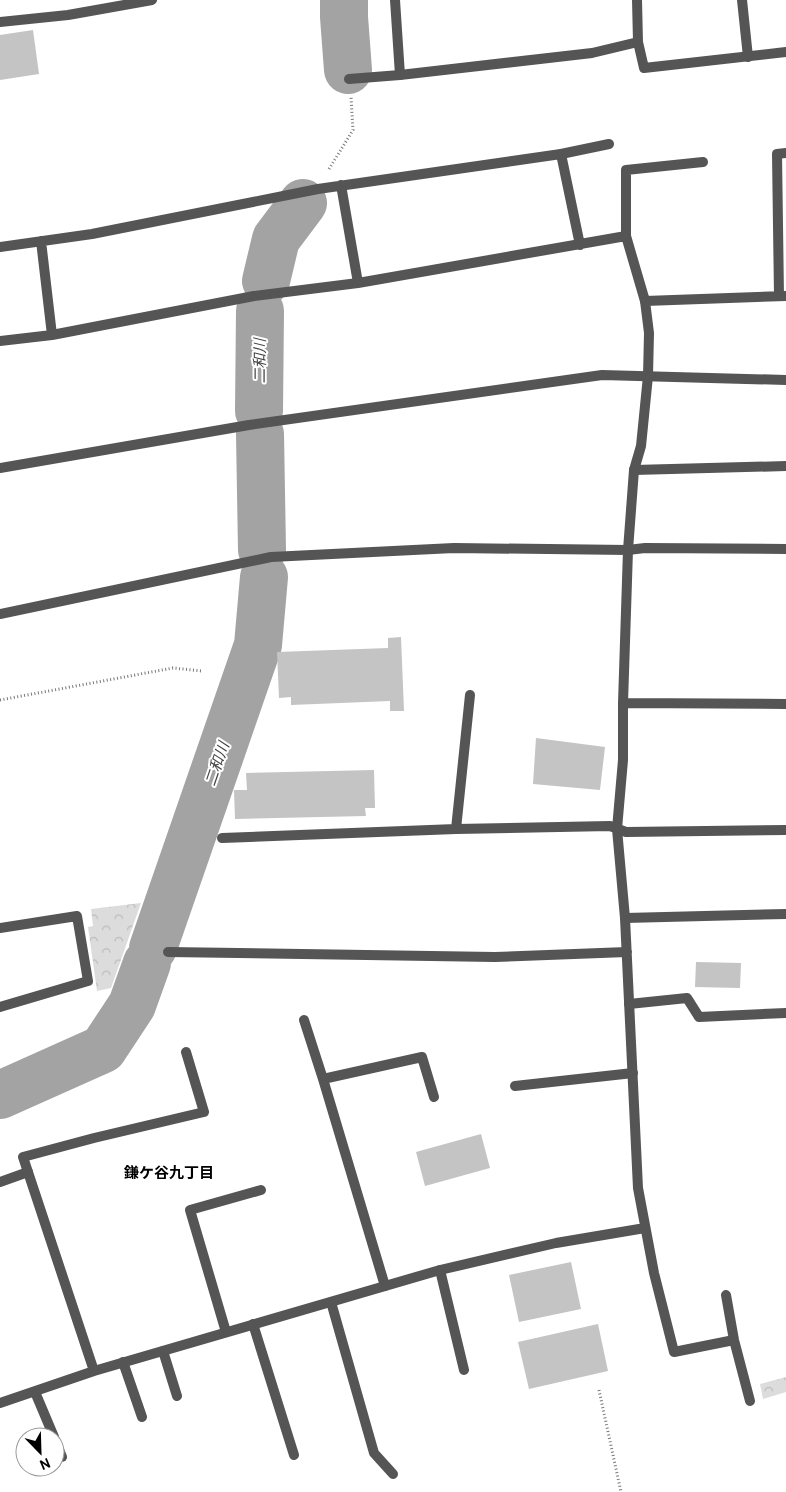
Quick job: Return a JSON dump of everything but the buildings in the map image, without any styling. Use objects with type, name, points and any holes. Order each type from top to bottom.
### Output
[{"type":"street","points":[[0,22],[68,15],[152,0]]},
{"type":"street","points":[[395,0],[400,75]]},
{"type":"street","points":[[637,0],[638,42],[644,68],[786,52]]},
{"type":"street","points":[[742,0],[748,57]]},
{"type":"street","points":[[349,79],[592,53],[638,42]]},
{"type":"street","points":[[0,247],[92,234],[341,185],[561,154],[609,144]]},
{"type":"street","points":[[646,301],[783,296],[782,228],[777,154],[786,153]]},
{"type":"street","points":[[561,154],[580,245]]},
{"type":"street","points":[[703,162],[626,170],[626,236],[646,301],[649,333],[648,376],[641,446],[634,470],[628,550],[623,760],[617,829],[627,952],[638,1188],[645,1228],[674,1352],[734,1340]]},
{"type":"street","points":[[341,185],[358,283]]},
{"type":"street","points":[[0,341],[52,334],[254,296],[358,283],[626,236]]},
{"type":"street","points":[[41,241],[52,334]]},
{"type":"street","points":[[0,468],[249,425],[602,375],[786,380]]},
{"type":"street","points":[[634,470],[786,466]]},
{"type":"street","points":[[0,614],[271,557],[454,548],[786,549]]},
{"type":"street","points":[[456,829],[470,696]]},
{"type":"street","points":[[623,703],[786,704]]},
{"type":"street","points":[[222,838],[456,829],[610,826],[626,832],[786,830]]},
{"type":"street","points":[[625,918],[786,914]]},
{"type":"street","points":[[0,928],[77,916],[88,981],[0,1007]]},
{"type":"street","points":[[168,952],[495,957],[627,952]]},
{"type":"street","points":[[629,1004],[687,998],[699,1017],[786,1013]]},
{"type":"street","points":[[304,1020],[385,1286]]},
{"type":"street","points":[[94,1370],[23,1157],[204,1112],[186,1052]]},
{"type":"street","points":[[323,1079],[422,1057],[434,1097]]},
{"type":"street","points":[[515,1086],[632,1073]]},
{"type":"street","points":[[0,1182],[28,1172]]},
{"type":"street","points":[[226,1332],[190,1210],[261,1190]]},
{"type":"street","points":[[0,1403],[94,1370],[440,1270],[556,1243],[645,1228]]},
{"type":"street","points":[[440,1270],[464,1370]]},
{"type":"street","points":[[726,1295],[734,1340],[750,1401]]},
{"type":"street","points":[[331,1302],[374,1453],[393,1474]]},
{"type":"street","points":[[253,1324],[294,1455]]},
{"type":"street","points":[[163,1350],[177,1396]]},
{"type":"street","points":[[123,1362],[142,1417]]},
{"type":"street","points":[[35,1392],[49,1427]]},
{"type":"path","points":[[318,189],[353,130],[349,79]]},
{"type":"path","points":[[0,700],[173,668],[202,671]]},
{"type":"path","points":[[599,1390],[620,1492]]},
{"type":"green space","points":[[141,903],[111,988],[97,991],[88,927],[93,926],[91,909]]},
{"type":"green space","points":[[786,1377],[786,1392],[763,1399],[760,1384]]},
{"type":"waterway","name":"二和川","points":[[344,0],[348,70]]},
{"type":"waterway","name":"二和川","points":[[266,281],[276,239],[303,203]]},
{"type":"waterway","name":"二和川","points":[[259,411],[260,311]]},
{"type":"waterway","name":"二和川","points":[[260,434],[262,550]]},
{"type":"waterway","name":"二和川","points":[[153,948],[258,645],[264,577]]},
{"type":"waterway","name":"二和川","points":[[0,1095],[103,1049],[132,1005],[147,963]]},
{"type":"district","name":"鎌ケ谷九丁目","points":[[169,1173]]}]
